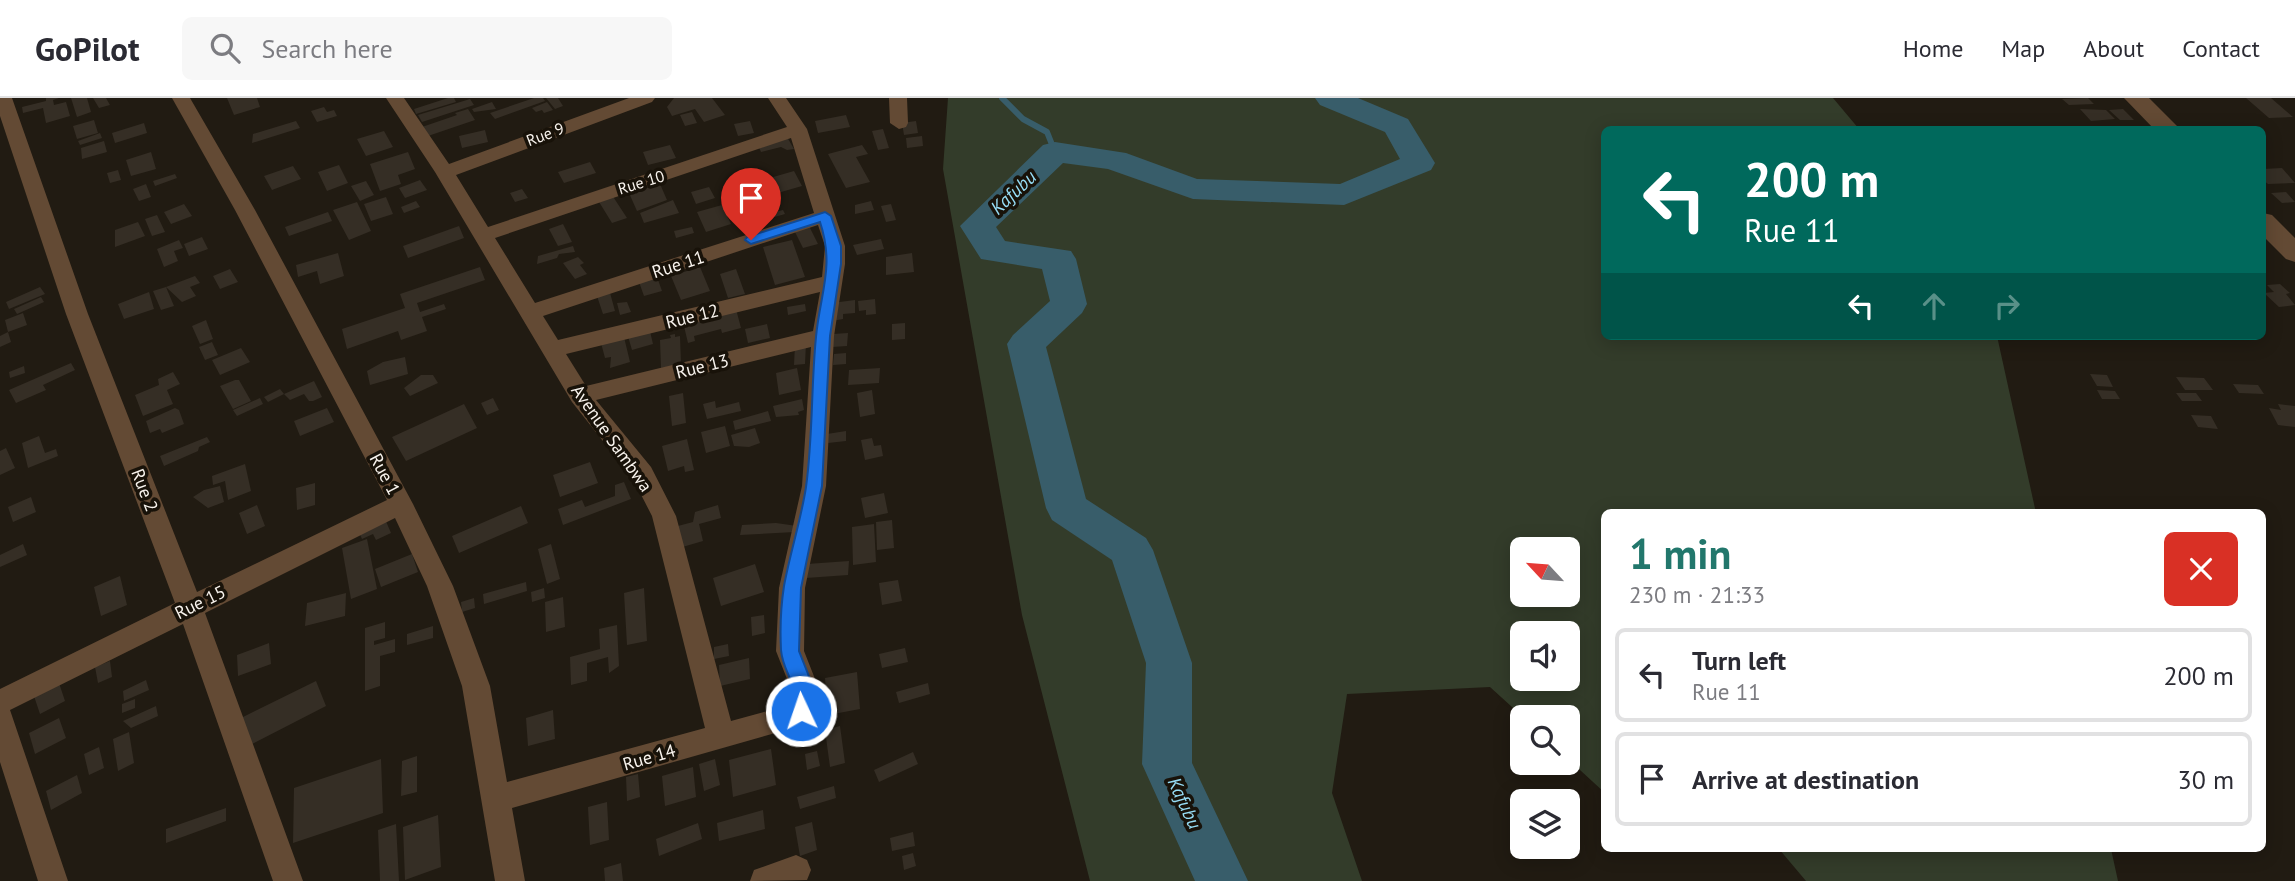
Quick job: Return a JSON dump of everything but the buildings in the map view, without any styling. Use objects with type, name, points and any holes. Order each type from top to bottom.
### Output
[{"type":"street","name":"Rue 2","points":[[2,98],[77,314],[190,607],[288,881]]},
{"type":"street","name":"Rue 1","points":[[181,98],[245,210],[401,504],[440,586],[476,686],[510,881]]},
{"type":"street","name":"Avenue Sambwa","points":[[395,98],[445,172],[532,312],[580,396],[642,473],[664,516],[721,735]]},
{"type":"street","name":"Rue 9","points":[[445,172],[646,98]]},
{"type":"street","points":[[777,98],[798,129],[835,246],[823,336]]},
{"type":"street","points":[[898,98],[899,123]]},
{"type":"street","points":[[2136,98],[2165,126]]},
{"type":"street","name":"Rue 10","points":[[484,235],[610,191],[727,156],[798,129]]},
{"type":"street","name":"Rue 11","points":[[532,312],[825,216]]},
{"type":"street","name":"Rue 12","points":[[554,349],[831,282]]},
{"type":"street","name":"Rue 13","points":[[580,396],[823,336]]},
{"type":"street","name":"Rue 14","points":[[495,799],[793,716],[801,711],[804,702],[803,684],[790,651],[792,588],[814,486],[823,336]]},
{"type":"street","name":"Rue 15","points":[[0,702],[401,504]]},
{"type":"street","points":[[0,718],[53,881]]},
{"type":"street","points":[[765,881],[796,870]]},
{"type":"green space","points":[[948,98],[1833,98],[1856,126],[1601,126],[1601,340],[1998,340],[2035,509],[1601,509],[1601,789],[1580,770],[1580,705],[1510,705],[1490,687],[1347,694],[1332,793],[1362,881],[1090,881],[1022,615],[943,169]]},
{"type":"green space","points":[[1782,852],[2112,852],[2118,881],[1806,881]]},
{"type":"waterway","points":[[1002,98],[1023,119],[1047,132],[1055,152]]},
{"type":"waterway","name":"Kafubu","points":[[1222,881],[1167,764],[1169,663],[1131,550],[1067,508],[1026,344],[1069,304],[1058,259],[994,251],[977,226],[1055,152],[1114,160],[1193,189],[1344,195],[1419,163],[1397,126],[1331,98]]},
{"type":"route","points":[[751,240],[825,216],[835,246],[835,264],[823,336],[814,486],[792,588],[790,651],[803,684],[804,702],[801,711]]}]
